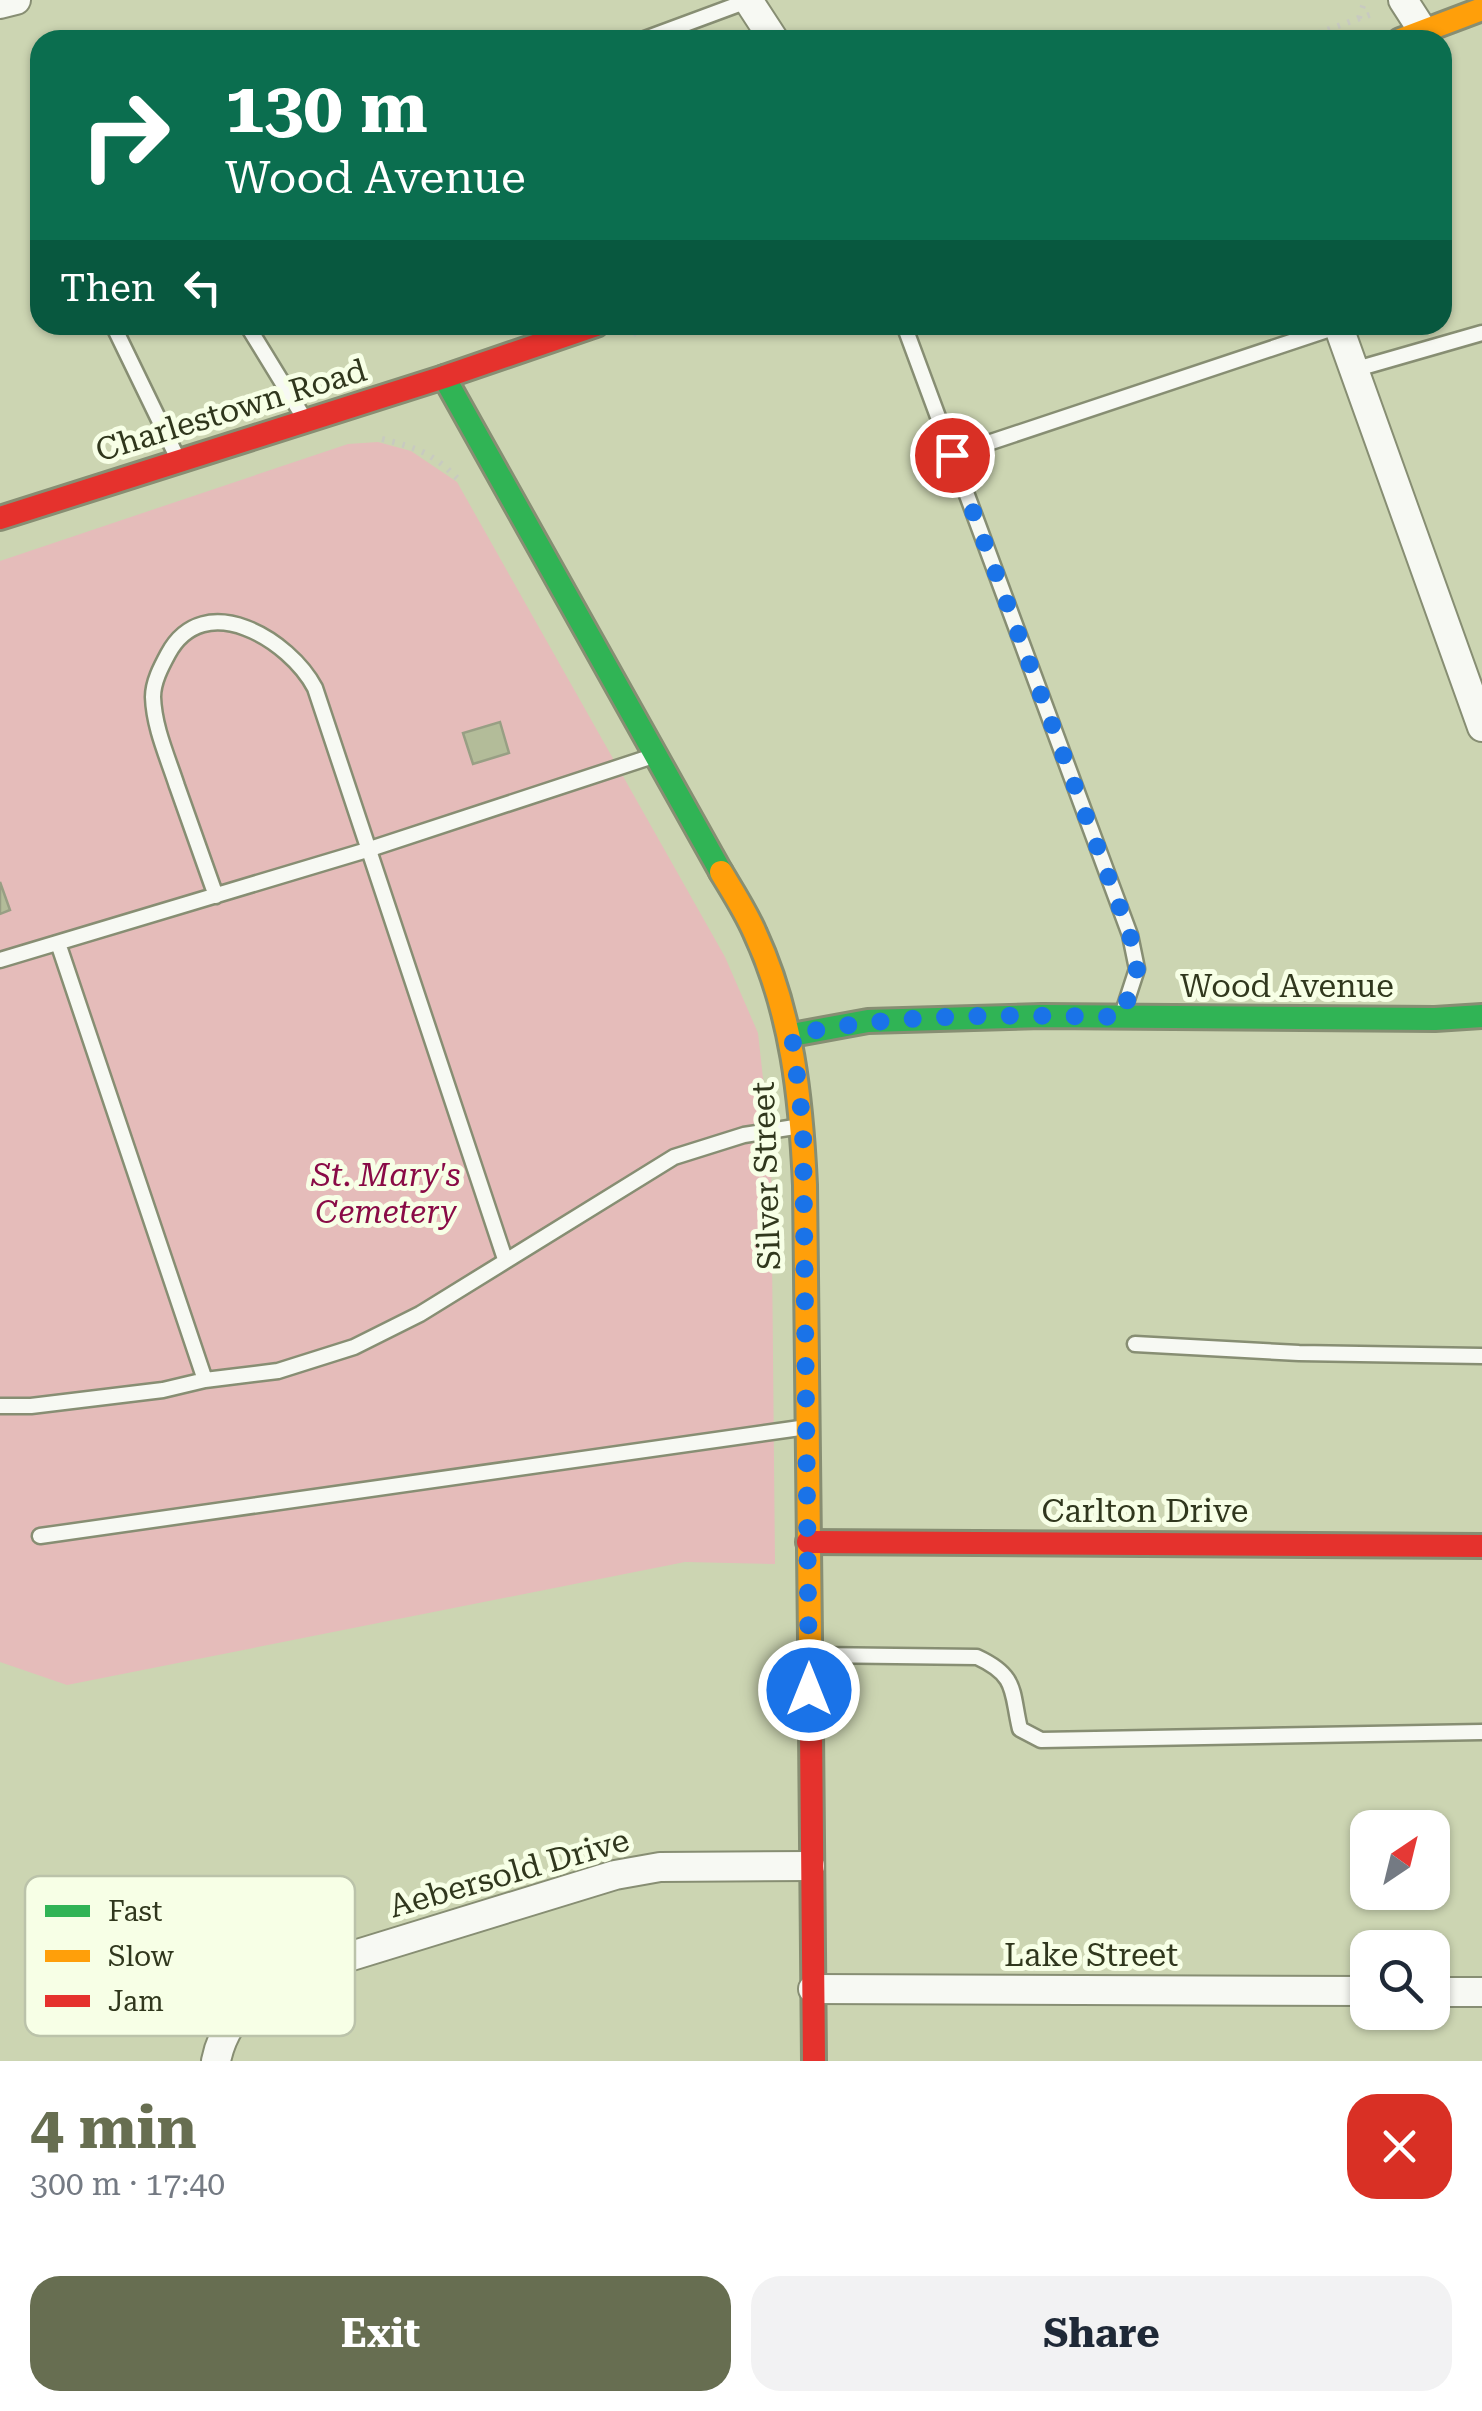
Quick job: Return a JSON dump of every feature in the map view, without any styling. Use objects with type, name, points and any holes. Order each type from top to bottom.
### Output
[{"type":"main road","points":[[1428,30],[1482,9]]},
{"type":"main road","name":"Charlestown Road","points":[[0,518],[567,335]]},
{"type":"main road","name":"Silver Street","points":[[444,377],[754,930],[773,971],[792,1035],[803,1125],[814,2061]]},
{"type":"main road","name":"Wood Avenue","points":[[792,1035],[868,1021],[1042,1016],[1482,1016]]},
{"type":"main road","name":"Carlton Drive","points":[[808,1542],[1482,1546]]},
{"type":"street","points":[[0,4],[16,0]]},
{"type":"street","points":[[749,0],[768,30]]},
{"type":"street","points":[[1404,2],[1411,30]]},
{"type":"street","points":[[1341,335],[1482,727]]},
{"type":"street","name":"Aebersold Drive","points":[[355,1955],[615,1874],[660,1867],[810,1866]]},
{"type":"street","name":"Lake Street","points":[[814,1989],[1350,1991]]},
{"type":"street","points":[[1450,1992],[1482,1992]]},
{"type":"street","name":"Aebersold Drive","points":[[216,2061],[226,2036]]},
{"type":"lane","points":[[669,30],[749,0]]},
{"type":"lane","points":[[1353,370],[1482,333]]},
{"type":"lane","points":[[118,335],[179,460]]},
{"type":"lane","points":[[253,335],[306,420]]},
{"type":"lane","points":[[908,335],[1130,935],[1137,969],[1122,1017]]},
{"type":"lane","points":[[952,455],[1308,335]]},
{"type":"lane","points":[[216,896],[161,740],[154,697],[156,679],[172,645],[186,632],[208,622],[237,623],[255,631],[291,655],[306,670],[315,688],[505,1259]]},
{"type":"lane","points":[[0,960],[367,850],[656,755]]},
{"type":"lane","points":[[58,943],[205,1380]]},
{"type":"lane","points":[[0,1406],[31,1406],[162,1390],[278,1371],[354,1346],[420,1314],[674,1157],[744,1135],[803,1125]]},
{"type":"lane","points":[[1135,1344],[1299,1353],[1482,1356]]},
{"type":"lane","points":[[40,1536],[807,1427]]},
{"type":"lane","points":[[808,1655],[977,1658],[992,1664],[1010,1681],[1020,1729],[1041,1740],[1482,1732]]},
{"type":"path","points":[[1358,19],[1364,0]]},
{"type":"path","points":[[1327,30],[1404,2]]},
{"type":"path","points":[[365,436],[416,447],[434,456],[461,482]]},
{"type":"green space","name":"St. Mary's Cemetery","points":[[378,442],[411,451],[457,482],[725,957],[758,1033],[771,1151],[775,1564],[685,1562],[67,1685],[0,1662],[0,561],[348,444]]},
{"type":"building","points":[[500,722],[509,753],[473,764],[463,733]]},
{"type":"building","points":[[0,882],[10,910],[0,914]]},
{"type":"traffic: fast","points":[[444,377],[721,872]]},
{"type":"traffic: fast","points":[[792,1035],[868,1021],[1042,1016],[1482,1016]]},
{"type":"traffic: slow","points":[[1426,30],[1482,9]]},
{"type":"traffic: slow","points":[[721,872],[768,963],[786,1025],[801,1120],[811,1730]]},
{"type":"traffic: jam","points":[[0,518],[567,335]]},
{"type":"traffic: jam","points":[[808,1542],[1482,1546]]},
{"type":"traffic: jam","points":[[811,1730],[814,2061]]},
{"type":"route","points":[[809,1690],[803,1125],[792,1035],[868,1021],[1122,1017],[1137,969],[1130,935],[952,455]]}]
